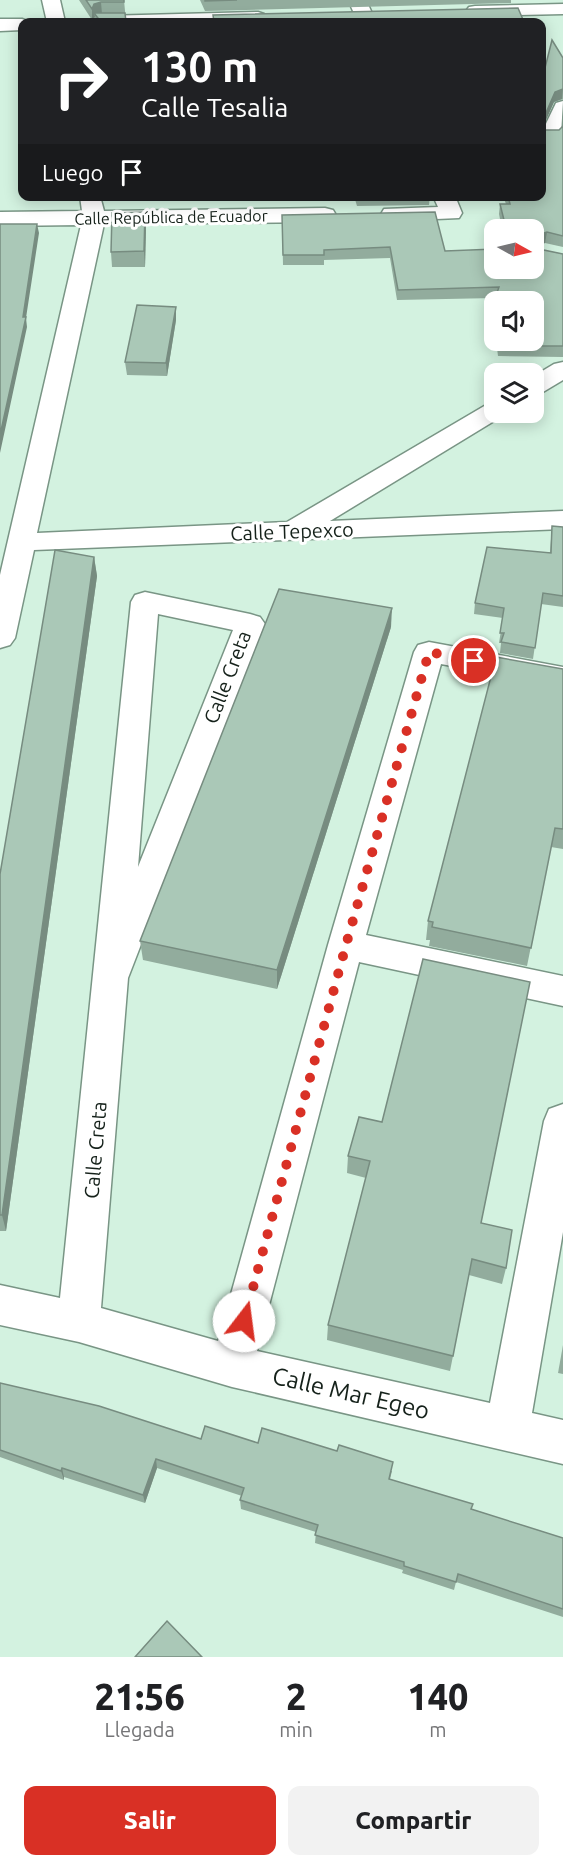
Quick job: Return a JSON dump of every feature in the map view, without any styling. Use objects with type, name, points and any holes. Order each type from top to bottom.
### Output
[{"type":"street","points":[[51,0],[55,18]]},
{"type":"street","points":[[458,12],[563,9]]},
{"type":"street","points":[[340,16],[362,13],[387,14]]},
{"type":"street","points":[[245,18],[281,17]]},
{"type":"street","points":[[0,25],[18,25]]},
{"type":"street","points":[[552,133],[563,106]]},
{"type":"street","points":[[368,214],[447,205]]},
{"type":"street","points":[[0,638],[92,207]]},
{"type":"street","name":"Calle República de Ecuador","points":[[0,219],[92,207],[344,215]]},
{"type":"street","points":[[544,381],[563,369]]},
{"type":"street","points":[[292,531],[484,417]]},
{"type":"street","name":"Calle Tepexco","points":[[22,542],[563,520]]},
{"type":"street","name":"Calle Creta","points":[[79,1322],[145,602],[250,624],[111,977]]},
{"type":"street","points":[[232,1366],[346,945],[429,652],[563,677]]},
{"type":"street","points":[[346,945],[563,991]]},
{"type":"street","points":[[507,1429],[563,1121]]},
{"type":"street","name":"Calle Mar Egeo","points":[[0,1305],[79,1322],[232,1366],[563,1442]]},
{"type":"building","points":[[86,0],[124,0],[124,2],[101,2],[94,4],[92,9]]},
{"type":"building","points":[[518,8],[522,18],[213,18],[213,15]]},
{"type":"building","points":[[94,13],[125,13],[126,18],[98,18]]},
{"type":"building","points":[[552,40],[563,58],[563,89],[555,92],[546,113],[546,64]]},
{"type":"building","points":[[563,126],[563,236],[544,233],[544,219],[504,219],[500,204],[510,204],[509,201],[546,201],[546,130],[559,130]]},
{"type":"building","points":[[145,212],[144,251],[111,252],[112,213]]},
{"type":"building","points":[[435,212],[445,251],[484,249],[484,279],[544,279],[544,250],[563,254],[563,346],[544,346],[544,291],[498,291],[499,287],[398,290],[390,247],[324,250],[324,255],[283,255],[282,215]]},
{"type":"building","points":[[0,224],[37,224],[23,317],[26,317],[0,435]]},
{"type":"building","points":[[137,305],[176,307],[166,363],[125,362]]},
{"type":"building","points":[[552,526],[563,527],[563,596],[543,593],[535,648],[501,642],[504,633],[500,633],[504,608],[475,603],[487,547],[551,553]]},
{"type":"building","points":[[55,550],[94,557],[2,1215],[0,1215],[0,874]]},
{"type":"building","points":[[279,589],[392,608],[277,970],[140,941]]},
{"type":"building","points":[[496,657],[563,669],[563,829],[555,828],[531,948],[432,927],[433,922],[428,921]]},
{"type":"building","points":[[423,959],[530,982],[481,1223],[512,1230],[506,1268],[472,1259],[453,1356],[328,1325],[370,1161],[348,1156],[359,1117],[382,1122]]},
{"type":"building","points":[[0,1383],[99,1406],[201,1439],[205,1426],[258,1443],[262,1428],[337,1451],[339,1445],[393,1462],[389,1479],[473,1504],[471,1509],[563,1538],[563,1609],[458,1574],[456,1582],[404,1566],[404,1562],[315,1535],[318,1525],[240,1500],[244,1488],[156,1459],[143,1495],[0,1450]]},
{"type":"building","points":[[167,1621],[202,1657],[135,1657]]},
{"type":"route","points":[[244,1321],[346,945],[429,652],[474,661]]}]
